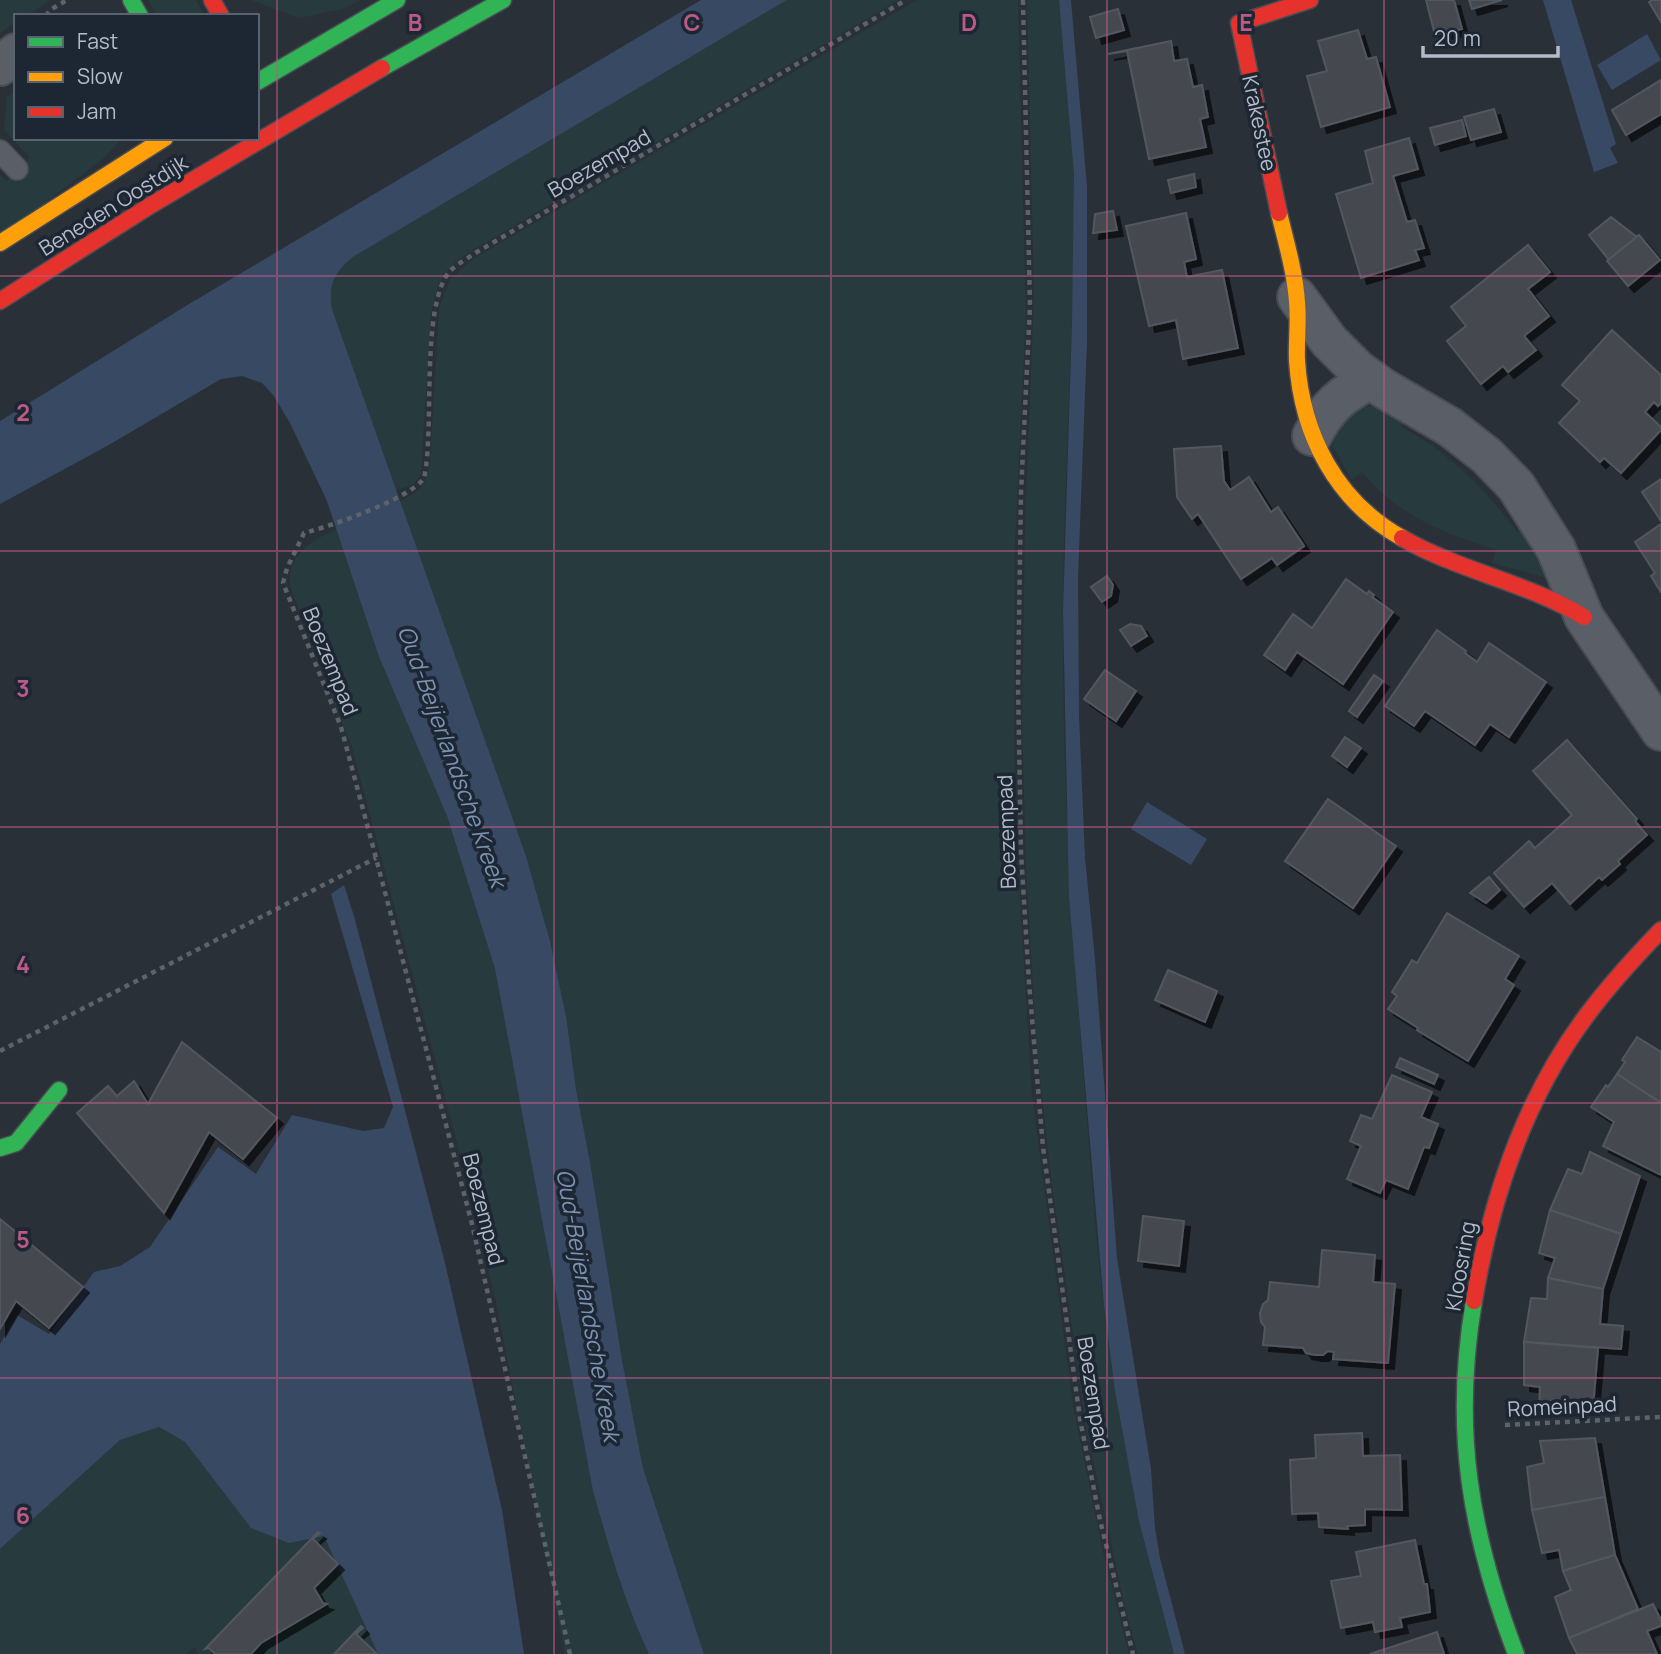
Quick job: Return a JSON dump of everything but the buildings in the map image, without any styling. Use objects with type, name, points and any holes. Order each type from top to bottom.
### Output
[{"type":"street","points":[[259,83],[397,0]]},
{"type":"street","name":"Beneden Oostdijk","points":[[259,136],[503,0]]},
{"type":"street","name":"Krakestee","points":[[1310,0],[1239,23],[1297,298],[1297,364],[1302,405],[1312,436],[1334,477],[1345,491],[1373,519],[1395,534],[1440,558],[1537,592],[1584,617]]},
{"type":"street","points":[[0,66],[14,55]]},
{"type":"street","name":"Beneden Oostdijk","points":[[0,243],[162,140]]},
{"type":"street","name":"Beneden Oostdijk","points":[[0,301],[252,140]]},
{"type":"street","name":"Krakestee","points":[[1297,298],[1336,349],[1371,380],[1433,415],[1504,472],[1531,506],[1556,549],[1584,617],[1661,731]]},
{"type":"street","points":[[1312,436],[1334,402],[1354,387],[1371,380]]},
{"type":"street","name":"Kloosring","points":[[1517,1654],[1492,1586],[1476,1528],[1469,1486],[1464,1427],[1468,1339],[1482,1245],[1510,1155],[1539,1088],[1574,1031],[1622,970],[1661,930]]},
{"type":"street","points":[[0,1149],[16,1143],[59,1090]]},
{"type":"lane","points":[[0,151],[18,169]]},
{"type":"path","points":[[47,14],[67,0]]},
{"type":"path","name":"Boezempad","points":[[570,1654],[472,1224],[341,727],[283,583],[287,568],[304,533],[330,526],[406,493],[421,483],[425,473],[434,318],[442,285],[450,272],[477,252],[906,0]]},
{"type":"path","name":"Boezempad","points":[[1023,0],[1030,306],[1019,534],[1018,697],[1021,838],[1029,983],[1043,1147],[1078,1406],[1100,1520],[1133,1654]]},
{"type":"path","points":[[0,1051],[376,858]]},
{"type":"path","name":"Romeinpad","points":[[1464,1427],[1661,1417]]},
{"type":"green space","points":[[0,0],[50,0],[29,14],[14,14],[14,23],[0,33]]},
{"type":"green space","points":[[147,0],[196,0],[204,14],[156,14]]},
{"type":"green space","points":[[251,0],[361,0],[343,9],[299,18]]},
{"type":"green space","points":[[787,0],[899,0],[459,259],[444,275],[431,315],[421,474],[414,484],[395,491],[332,309],[332,286],[341,268],[353,257]]},
{"type":"green space","points":[[917,0],[1018,0],[1026,315],[1015,544],[1014,732],[1016,833],[1032,1095],[1073,1405],[1102,1548],[1129,1654],[704,1654],[643,1468],[622,1360],[566,1016],[550,941],[526,856],[399,502],[421,487],[430,462],[439,308],[450,280],[473,259]]},
{"type":"green space","points":[[1027,0],[1059,0],[1073,153],[1073,284],[1063,610],[1064,725],[1075,954],[1096,1231],[1110,1353],[1128,1459],[1174,1654],[1138,1654],[1126,1612],[1086,1428],[1051,1177],[1037,1052],[1026,870],[1022,721],[1025,524],[1034,294]]},
{"type":"green space","points":[[14,92],[14,140],[120,140],[104,158],[0,237],[0,175],[7,181],[30,157],[4,130],[7,97]]},
{"type":"green space","points":[[1375,405],[1406,415],[1401,427],[1451,460],[1493,501],[1517,532],[1528,526],[1558,581],[1492,563],[1496,549],[1458,537],[1423,521],[1390,500],[1362,472],[1352,480],[1333,447],[1334,432],[1353,409]]},
{"type":"green space","points":[[337,529],[379,657],[447,816],[495,969],[593,1491],[625,1594],[649,1654],[565,1654],[496,1302],[454,1131],[352,747],[291,589],[290,577],[296,558],[318,538]]},
{"type":"green space","points":[[158,1427],[185,1442],[251,1528],[289,1543],[324,1536],[378,1654],[198,1654],[195,1647],[186,1654],[0,1654],[0,1549],[120,1440]]},
{"type":"water","name":"Oud-Beijerlandsche Kreek","points":[[701,0],[787,0],[353,257],[337,274],[331,293],[332,309],[526,856],[550,941],[566,1016],[622,1360],[643,1468],[704,1654],[649,1654],[625,1594],[593,1491],[495,969],[447,816],[379,657],[327,501],[290,423],[274,396],[262,383],[242,376],[221,379],[107,446],[0,504],[0,421],[189,304]]},
{"type":"water","points":[[1059,0],[1071,0],[1087,187],[1087,342],[1078,577],[1079,715],[1085,858],[1117,1258],[1151,1469],[1160,1558],[1185,1654],[1174,1654],[1139,1521],[1115,1391],[1104,1306],[1069,897],[1063,611],[1074,174]]},
{"type":"water","points":[[1543,0],[1571,0],[1616,144],[1610,148],[1618,163],[1594,172]]},
{"type":"water","points":[[1647,34],[1661,60],[1612,90],[1597,65]]},
{"type":"water","points":[[1147,802],[1207,839],[1191,865],[1131,829]]},
{"type":"water","points":[[344,885],[445,1263],[502,1510],[524,1654],[378,1654],[324,1536],[289,1543],[251,1528],[185,1442],[159,1427],[120,1440],[0,1549],[0,1344],[17,1315],[49,1334],[94,1272],[120,1266],[150,1247],[218,1147],[256,1174],[292,1115],[363,1131],[384,1128],[393,1107],[331,894]]},
{"type":"traffic: fast","points":[[131,0],[139,14]]},
{"type":"traffic: fast","points":[[259,81],[397,0]]},
{"type":"traffic: fast","points":[[382,68],[503,0]]},
{"type":"traffic: fast","points":[[0,1148],[16,1143],[59,1090]]},
{"type":"traffic: fast","points":[[1474,1301],[1465,1393],[1465,1437],[1470,1480],[1487,1566],[1516,1654]]},
{"type":"traffic: slow","points":[[0,243],[162,140]]},
{"type":"traffic: slow","points":[[1279,213],[1296,291],[1300,388],[1315,440],[1341,485],[1358,505],[1402,538]]},
{"type":"traffic: jam","points":[[212,0],[220,14]]},
{"type":"traffic: jam","points":[[1279,213],[1239,23],[1310,0]]},
{"type":"traffic: jam","points":[[0,301],[151,205],[382,68]]},
{"type":"traffic: jam","points":[[1402,538],[1446,559],[1539,595],[1584,617]]},
{"type":"traffic: jam","points":[[1474,1301],[1501,1187],[1513,1151],[1545,1081],[1565,1047],[1596,1004],[1661,930]]}]
